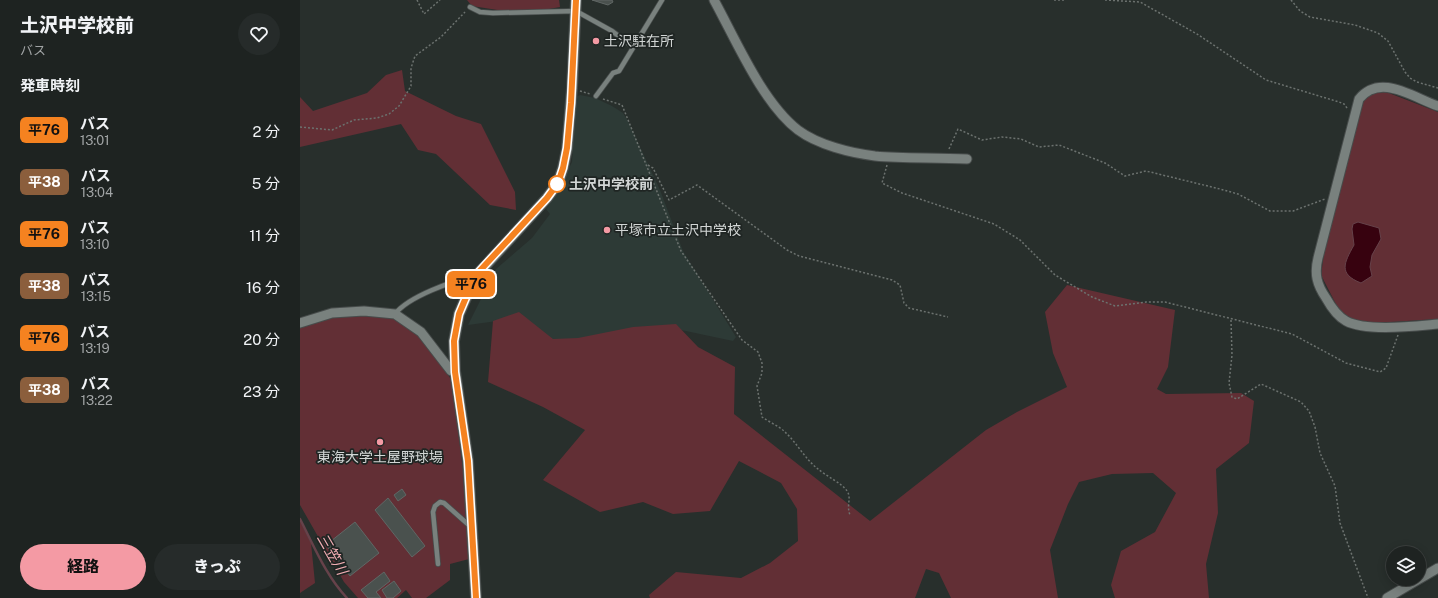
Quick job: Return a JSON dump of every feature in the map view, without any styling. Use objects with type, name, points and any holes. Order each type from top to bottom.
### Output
[{"type":"street","points":[[476,598],[468,461],[455,372],[454,341],[459,314],[475,276],[547,198],[558,183],[567,148],[572,88],[576,0]]},
{"type":"street","points":[[714,0],[753,71],[776,108],[799,130],[836,148],[857,153],[967,159]]},
{"type":"street","points":[[1438,106],[1386,86],[1372,88],[1362,95],[1356,106],[1335,195],[1316,265],[1316,279],[1320,289],[1335,312],[1346,321],[1358,326],[1438,324]]},
{"type":"street","points":[[300,323],[332,313],[364,311],[395,314],[421,332],[451,371],[455,372]]},
{"type":"street","points":[[1387,598],[1438,568]]},
{"type":"lane","points":[[596,96],[613,73],[619,71],[662,0]]},
{"type":"lane","points":[[470,7],[480,12],[493,13],[576,11],[612,31],[633,48]]},
{"type":"lane","points":[[395,314],[399,308],[434,289],[460,279],[475,276]]},
{"type":"lane","points":[[438,564],[433,512],[435,506],[440,502],[444,503],[472,528]]},
{"type":"path","points":[[417,0],[424,14],[440,0]]},
{"type":"path","points":[[1054,0],[1065,0]]},
{"type":"path","points":[[1105,0],[1140,2],[1197,34],[1266,80],[1344,104],[1347,112]]},
{"type":"path","points":[[1292,0],[1300,10],[1310,17],[1355,25],[1378,33],[1388,41],[1404,72],[1410,78],[1417,82],[1438,88]]},
{"type":"path","points":[[300,127],[332,130],[354,120],[377,118],[389,114],[399,106],[411,86],[411,68],[415,56],[441,37],[470,7]]},
{"type":"path","points":[[572,88],[622,105],[648,165],[682,251],[742,340],[758,352],[762,362],[762,373],[757,386],[762,417],[784,431],[816,468],[832,481],[843,486],[849,493],[850,500],[847,507],[850,515]]},
{"type":"path","points":[[946,157],[958,128],[982,140],[1002,137],[1021,139],[1039,147],[1059,145],[1105,163],[1124,176],[1146,171],[1238,194],[1270,211],[1298,210],[1335,195]]},
{"type":"path","points":[[890,156],[882,183],[902,193],[999,227],[1020,240],[1055,274],[1092,296],[1115,306],[1165,302],[1231,320],[1292,334],[1346,363],[1380,372],[1386,368],[1397,341],[1400,326]]},
{"type":"path","points":[[648,165],[653,168],[669,200],[697,185],[787,250],[810,260],[892,280],[900,286],[904,303],[909,308],[948,317]]},
{"type":"path","points":[[1231,320],[1232,355],[1229,383],[1232,397],[1237,399],[1261,384],[1302,402],[1309,411],[1315,427],[1320,453],[1335,486],[1340,523],[1368,598]]},
{"type":"shaded area","points":[[467,0],[559,0],[560,7],[522,14],[472,6]]},
{"type":"shaded area","points":[[402,70],[405,91],[456,116],[481,124],[515,192],[516,210],[490,205],[436,154],[418,150],[401,124],[300,147],[300,97],[313,111],[367,93],[386,75]]},
{"type":"shaded area","points":[[1381,90],[1438,112],[1438,319],[1391,322],[1358,322],[1339,310],[1321,275],[1326,238],[1356,119],[1366,96]]},
{"type":"shaded area","name":"平塚市立土沢中学校","points":[[580,95],[595,98],[612,106],[623,113],[628,121],[660,190],[683,251],[736,337],[733,341],[667,327],[560,350],[520,318],[468,325],[496,269],[532,238],[550,214],[546,209],[554,198],[572,162],[576,97]]},
{"type":"shaded area","points":[[1358,222],[1379,228],[1381,239],[1372,255],[1370,267],[1372,276],[1361,283],[1349,276],[1345,267],[1354,245],[1352,229],[1353,224]]},
{"type":"shaded area","points":[[1067,285],[1175,310],[1168,367],[1157,389],[1166,394],[1241,393],[1254,401],[1249,443],[1216,469],[1218,513],[1206,564],[1209,598],[1115,598],[1111,585],[1121,551],[1155,532],[1176,493],[1153,473],[1112,474],[1079,482],[1068,504],[1050,550],[1058,598],[951,598],[939,573],[926,569],[915,598],[650,598],[649,595],[676,572],[741,578],[770,563],[798,541],[797,509],[781,483],[739,461],[710,511],[673,514],[643,502],[600,512],[543,480],[585,430],[543,407],[488,382],[493,321],[519,312],[553,339],[578,338],[633,327],[676,324],[698,347],[735,367],[734,414],[870,521],[986,430],[1017,412],[1067,387],[1053,353],[1045,312]]},
{"type":"shaded area","name":"東海大学土屋野球場","points":[[344,315],[370,315],[395,319],[419,335],[433,351],[452,381],[463,471],[469,559],[450,564],[450,580],[426,598],[412,598],[406,590],[397,598],[358,598],[344,582],[300,505],[300,326]]},
{"type":"shaded area","points":[[300,521],[311,543],[315,583],[300,593]]},
{"type":"building","points":[[592,0],[612,0],[613,2],[608,5]]},
{"type":"building","points":[[402,489],[406,495],[398,501],[394,495]]},
{"type":"building","points":[[388,498],[425,546],[412,557],[375,510]]},
{"type":"building","points":[[355,522],[379,553],[350,576],[326,545]]},
{"type":"building","points":[[384,572],[390,581],[376,592],[381,598],[368,598],[361,590]]},
{"type":"building","points":[[394,581],[401,591],[393,598],[387,598],[382,590]]},
{"type":"waterway","name":"三笠川","points":[[300,519],[315,550],[333,580],[347,598]]},
{"type":"bus line","name":"平76","points":[[476,598],[468,461],[455,372],[454,341],[459,314],[475,276],[547,198],[558,183],[567,148],[571,103],[576,0]]},
{"type":"place","name":"土沢駐在所","points":[[596,41]]},
{"type":"place","name":"土沢中学校前","points":[[557,184]]},
{"type":"place","name":"平塚市立土沢中学校","points":[[607,230]]},
{"type":"place","name":"東海大学土屋野球場","points":[[380,442]]}]
